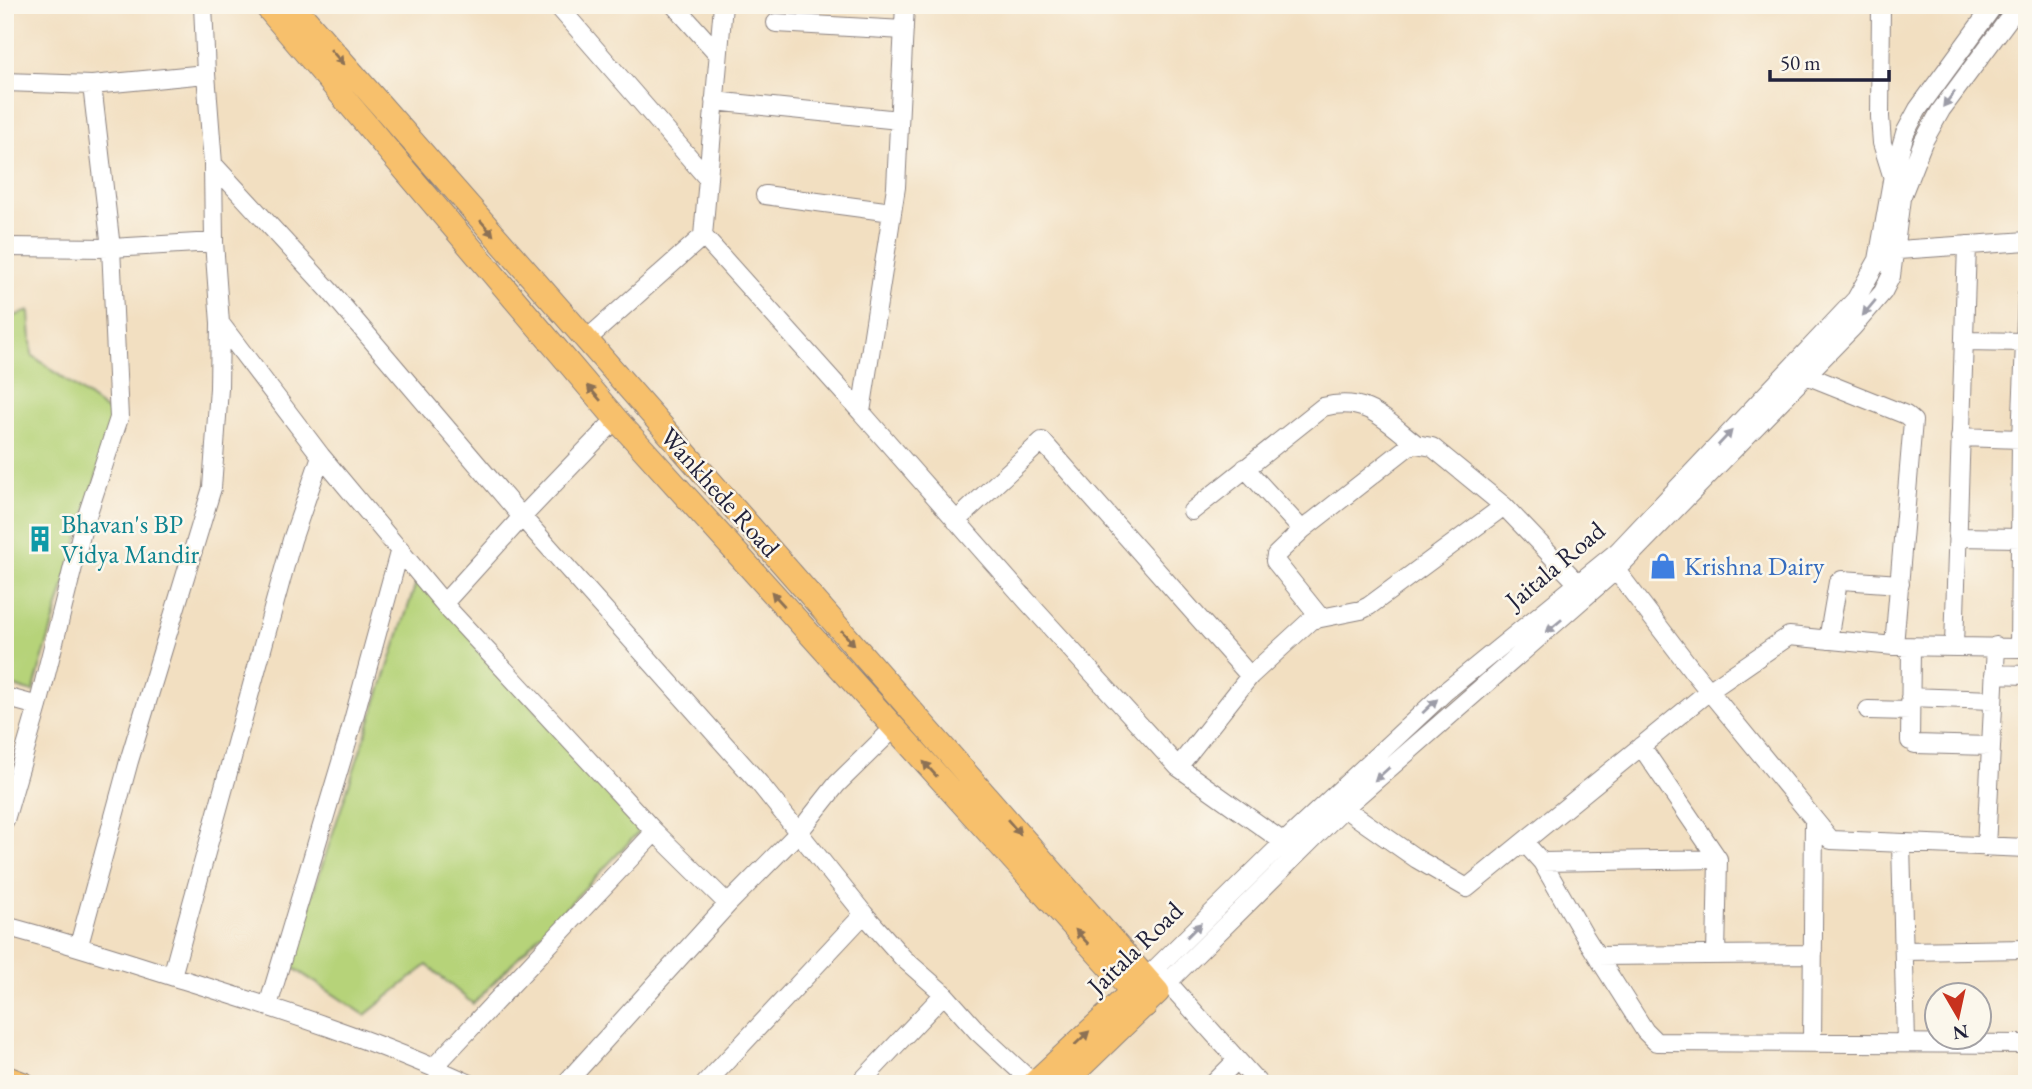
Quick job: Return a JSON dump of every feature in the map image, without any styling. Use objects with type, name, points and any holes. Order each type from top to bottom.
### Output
[{"type":"main road","name":"Wankhede Road","points":[[265,5],[616,419],[845,672],[893,729],[1151,987]]},
{"type":"main road","name":"Wankhede Road","points":[[293,5],[1151,987]]},
{"type":"main road","name":"Jaitala Road","points":[[1034,1084],[1151,987]]},
{"type":"main road","name":"Jaitala Road","points":[[1063,1084],[1151,987]]},
{"type":"main road","points":[[5,1077],[24,1084]]},
{"type":"street","points":[[79,945],[129,761],[212,488],[219,388],[220,323],[203,5]]},
{"type":"street","points":[[557,5],[708,179]]},
{"type":"street","points":[[674,5],[718,54]]},
{"type":"street","points":[[585,341],[703,236],[723,5]]},
{"type":"street","points":[[861,412],[896,187],[905,5]]},
{"type":"street","points":[[1881,5],[1882,143],[1901,198]]},
{"type":"street","name":"Jaitala Road","points":[[1151,987],[1612,564],[1853,327],[1883,292],[1891,276],[1887,251],[1892,175],[1905,133],[1919,109],[1994,5]]},
{"type":"street","name":"Jaitala Road","points":[[1612,564],[1689,477],[1856,299],[1878,260],[1887,251],[1901,198],[1923,142],[1941,110],[2019,5]]},
{"type":"street","points":[[776,23],[904,30]]},
{"type":"street","points":[[5,82],[92,85],[206,74]]},
{"type":"street","points":[[5,820],[38,706],[82,531],[119,418],[111,248],[92,85]]},
{"type":"street","points":[[714,101],[899,120]]},
{"type":"street","points":[[213,164],[339,301],[522,517],[695,709],[903,958],[1034,1084]]},
{"type":"street","points":[[765,195],[892,212]]},
{"type":"street","points":[[703,236],[1178,767],[1299,853]]},
{"type":"street","points":[[1887,251],[2027,241]]},
{"type":"street","points":[[5,247],[111,248],[214,242]]},
{"type":"street","points":[[1954,646],[1967,245]]},
{"type":"street","points":[[1344,808],[1417,859],[1467,888],[1709,691],[1789,636],[1903,647],[2019,648],[2021,439],[2027,295]]},
{"type":"street","points":[[220,323],[321,456],[444,603],[655,832],[728,904]]},
{"type":"street","points":[[1964,341],[2025,342]]},
{"type":"street","points":[[1806,375],[1906,415],[1913,421],[1900,584],[1912,743],[1990,746]]},
{"type":"street","points":[[1192,511],[1323,407],[1349,404],[1372,410],[1416,444]]},
{"type":"street","points":[[444,603],[616,419]]},
{"type":"street","points":[[1960,437],[2021,439]]},
{"type":"street","points":[[956,521],[1042,441],[1250,677]]},
{"type":"street","points":[[1320,617],[1275,561],[1276,555],[1302,530],[1409,446],[1416,444],[1432,447],[1504,506],[1584,590]]},
{"type":"street","points":[[172,976],[292,540],[321,456]]},
{"type":"street","points":[[1245,468],[1302,530]]},
{"type":"street","points":[[1178,767],[1250,677],[1311,620],[1354,612],[1369,606],[1504,506]]},
{"type":"street","points":[[1956,537],[2020,538]]},
{"type":"street","points":[[268,1006],[344,753],[400,549]]},
{"type":"street","points":[[1612,564],[1709,691],[1830,840],[2027,848]]},
{"type":"street","points":[[1828,640],[1838,583],[1842,580],[1900,584]]},
{"type":"street","name":"Jaitala Road","points":[[1151,987],[1284,842],[1446,691],[1584,590]]},
{"type":"street","points":[[1986,848],[1996,646]]},
{"type":"street","points":[[1994,674],[2027,675]]},
{"type":"street","points":[[5,697],[38,706]]},
{"type":"street","points":[[1868,710],[1910,704],[1993,700]]},
{"type":"street","points":[[565,1084],[728,904],[799,832],[837,784],[893,729]]},
{"type":"street","points":[[1641,746],[1718,859],[1716,955]]},
{"type":"street","points":[[1812,1042],[1814,819]]},
{"type":"street","points":[[434,1067],[655,832]]},
{"type":"street","points":[[1524,842],[1542,862],[1597,956],[1645,1031],[1656,1042],[2027,1044]]},
{"type":"street","points":[[1901,843],[1906,1043]]},
{"type":"street","points":[[1542,862],[1718,859]]},
{"type":"street","points":[[705,1084],[864,914]]},
{"type":"street","points":[[5,926],[79,945],[268,1006],[434,1067],[470,1084]]},
{"type":"street","points":[[1904,951],[2027,949]]},
{"type":"street","points":[[1597,956],[1813,954]]},
{"type":"street","points":[[1151,987],[1237,1060],[1259,1084]]},
{"type":"street","points":[[859,1084],[944,995]]},
{"type":"street","points":[[1213,1084],[1237,1060]]},
{"type":"green space","points":[[29,311],[32,355],[114,416],[33,692],[5,684],[5,319]]},
{"type":"green space","points":[[418,577],[642,829],[473,1004],[427,965],[365,1015],[289,965]]},
{"type":"place","name":"Bhavan's BP Vidya Mandir","points":[[40,539]]},
{"type":"place","name":"Krishna Dairy","points":[[1663,566]]}]
